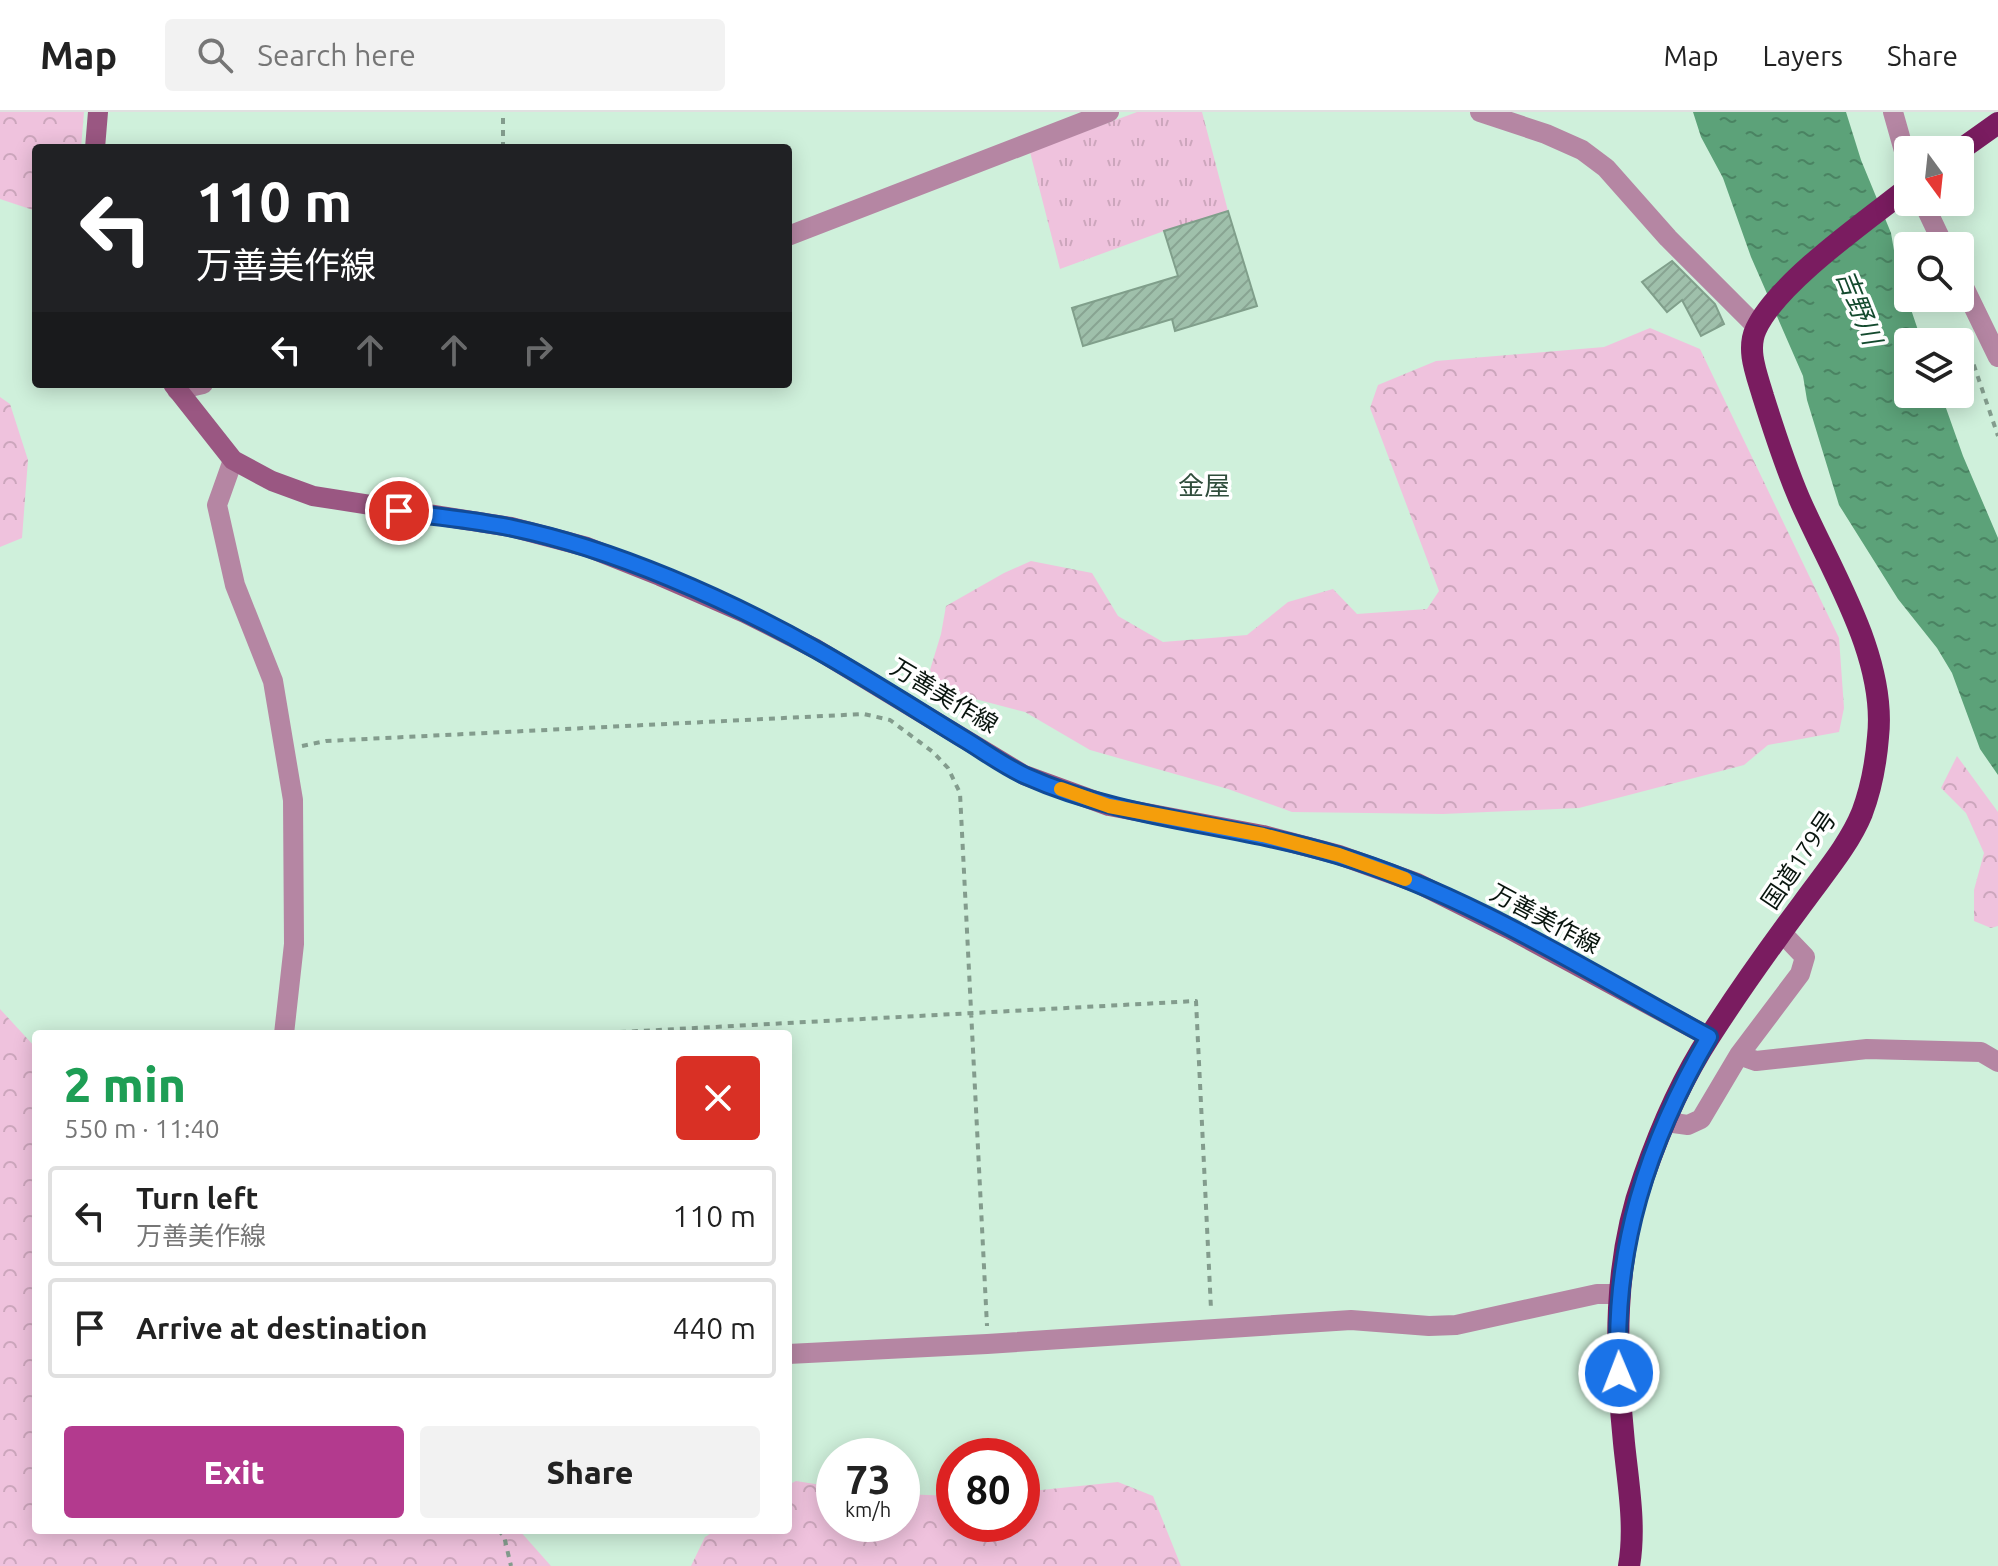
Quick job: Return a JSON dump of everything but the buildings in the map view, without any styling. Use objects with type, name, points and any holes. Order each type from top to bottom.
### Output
[{"type":"highway","points":[[1974,140],[1998,123]]},
{"type":"highway","points":[[1761,319],[1790,284],[1894,199]]},
{"type":"highway","name":"国道179号","points":[[1633,1562],[1631,1497],[1618,1347],[1620,1294],[1632,1220],[1643,1178],[1683,1081],[1709,1037],[1837,855],[1861,815],[1874,771],[1879,732],[1876,683],[1862,635],[1779,448],[1753,360],[1752,339],[1761,319]]},
{"type":"main road","points":[[95,144],[98,112]]},
{"type":"main road","name":"万善美作線","points":[[176,388],[233,460],[272,481],[313,496],[511,527],[587,547],[745,613],[816,649],[1024,775],[1109,806],[1263,835],[1339,855],[1417,883],[1709,1037]]},
{"type":"street","points":[[792,234],[1109,112]]},
{"type":"street","points":[[1480,112],[1582,150],[1606,168],[1668,238],[1761,319]]},
{"type":"street","points":[[1893,112],[1900,136]]},
{"type":"street","points":[[1974,308],[1998,357]]},
{"type":"street","points":[[233,460],[217,505],[235,585],[273,681],[293,800],[294,944],[284,1030]]},
{"type":"street","points":[[1666,1122],[1688,1125],[1701,1119],[1739,1055],[1800,974],[1805,957],[1781,932]]},
{"type":"street","points":[[1739,1055],[1756,1061],[1867,1049],[1981,1052],[1998,1062]]},
{"type":"street","points":[[792,1354],[1351,1320],[1456,1325],[1597,1294],[1620,1294]]},
{"type":"path","points":[[503,112],[503,144]]},
{"type":"path","points":[[1974,368],[1998,436]]},
{"type":"path","points":[[286,749],[326,741],[864,714],[890,720],[933,752],[948,768],[960,793],[987,1344]]},
{"type":"path","points":[[655,1030],[1196,1001],[1212,1329]]},
{"type":"path","points":[[502,1534],[511,1566]]},
{"type":"green space","points":[[0,112],[84,112],[81,144],[32,144],[32,210],[0,199]]},
{"type":"green space","points":[[1137,112],[1202,112],[1228,211],[1060,269],[1030,152]]},
{"type":"green space","points":[[1650,328],[1700,349],[1839,638],[1844,708],[1839,732],[1768,745],[1744,765],[1579,808],[1443,814],[1292,812],[1228,789],[1090,750],[1025,712],[941,690],[930,670],[946,606],[1031,561],[1092,573],[1118,616],[1163,642],[1247,635],[1288,602],[1333,589],[1357,614],[1427,609],[1439,591],[1370,408],[1378,385],[1436,361],[1604,347]]},
{"type":"green space","points":[[0,397],[10,404],[28,460],[22,538],[0,547]]},
{"type":"green space","points":[[1957,756],[1998,812],[1998,926],[1991,928],[1974,921],[1974,890],[1984,853],[1966,813],[1941,788]]},
{"type":"green space","points":[[0,1009],[32,1044],[32,1534],[523,1534],[551,1566],[0,1566]]},
{"type":"green space","points":[[796,1481],[816,1484],[816,1542],[920,1542],[920,1495],[936,1495],[936,1542],[1040,1542],[1040,1490],[1118,1482],[1153,1496],[1181,1566],[691,1566],[705,1537],[710,1534],[792,1534],[792,1483]]},
{"type":"water","name":"吉野川","points":[[1693,112],[1846,112],[1861,160],[1891,233],[1894,312],[1912,312],[1917,328],[1894,328],[1894,408],[1946,408],[1998,538],[1998,775],[1980,749],[1952,673],[1937,648],[1898,599],[1839,505],[1807,400],[1803,376],[1751,257],[1723,178],[1701,137]]},
{"type":"slow traffic","points":[[1061,789],[1109,806],[1263,835],[1339,855],[1405,879]]},
{"type":"district","name":"金屋","points":[[1204,486]]},
{"type":"route","points":[[399,511],[511,527],[587,547],[660,576],[745,613],[816,649],[1024,775],[1109,806],[1263,835],[1339,855],[1417,883],[1709,1037],[1683,1081],[1643,1178],[1628,1234],[1620,1294],[1619,1373]]}]
